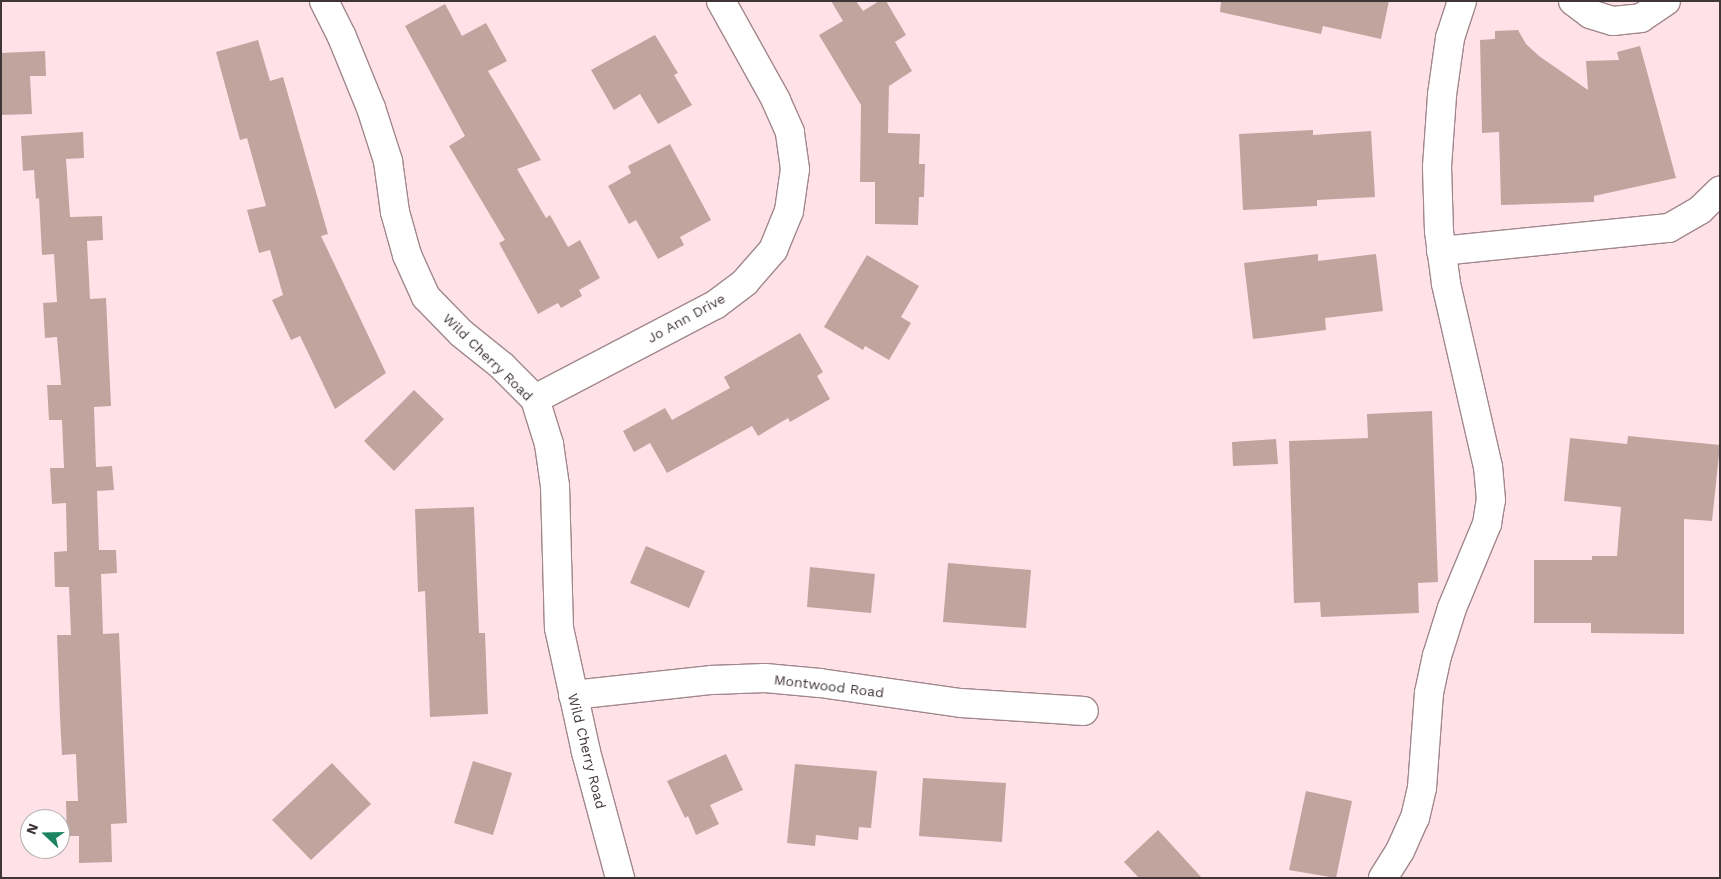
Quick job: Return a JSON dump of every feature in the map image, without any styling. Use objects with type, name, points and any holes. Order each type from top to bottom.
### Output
[{"type":"street","name":"Wild Cherry Road","points":[[324,1],[342,37],[371,108],[388,161],[395,212],[407,255],[426,297],[461,334],[502,366],[534,399],[549,444],[555,486],[559,628],[586,752],[620,878]]},
{"type":"street","name":"Jo Ann Drive","points":[[534,399],[715,305],[746,282],[773,250],[789,211],[795,169],[790,132],[776,100],[721,1]]},
{"type":"street","points":[[1383,878],[1400,850],[1415,818],[1422,788],[1429,693],[1437,656],[1452,608],[1487,524],[1491,500],[1488,467],[1446,283],[1441,251],[1437,167],[1442,95],[1450,38],[1462,1]]},
{"type":"street","points":[[1573,1],[1590,14],[1613,21],[1641,18],[1666,1]]},
{"type":"street","points":[[1441,251],[1669,228],[1700,210],[1720,191]]},
{"type":"street","name":"Montwood Road","points":[[574,695],[712,680],[765,678],[820,683],[961,703],[1084,711]]},
{"type":"building","points":[[831,1],[856,1],[863,11],[879,1],[886,1],[906,35],[895,42],[912,71],[889,86],[888,133],[920,134],[919,164],[925,164],[924,197],[919,197],[918,225],[875,224],[875,182],[860,182],[861,105],[819,35],[843,21]]},
{"type":"building","points":[[1221,1],[1389,1],[1381,39],[1323,26],[1321,34],[1220,12]]},
{"type":"building","points":[[445,4],[462,36],[486,23],[507,61],[488,71],[541,160],[517,169],[546,218],[550,215],[568,247],[580,240],[600,278],[579,290],[582,296],[561,308],[558,303],[538,314],[499,243],[505,240],[449,146],[465,136],[405,26]]},
{"type":"building","points":[[1518,30],[1526,44],[1539,56],[1588,90],[1586,61],[1619,60],[1617,52],[1640,46],[1676,178],[1594,196],[1594,202],[1501,205],[1499,132],[1482,133],[1480,40],[1495,39],[1495,31]]},
{"type":"building","points":[[655,35],[678,73],[674,75],[692,105],[658,124],[640,94],[614,110],[591,70]]},
{"type":"building","points":[[258,40],[270,81],[283,77],[328,234],[321,236],[386,373],[335,409],[300,336],[291,340],[272,300],[283,295],[270,250],[259,253],[247,210],[266,206],[247,138],[240,140],[216,52]]},
{"type":"building","points":[[45,51],[46,76],[30,76],[32,114],[1,115],[1,53]]},
{"type":"building","points":[[1313,130],[1313,135],[1371,131],[1375,197],[1317,200],[1317,206],[1243,210],[1239,134]]},
{"type":"building","points":[[83,132],[84,158],[66,159],[70,217],[102,216],[103,240],[87,241],[90,299],[106,298],[111,406],[94,407],[96,467],[112,466],[114,490],[97,491],[99,550],[116,550],[117,573],[101,574],[103,634],[119,633],[127,823],[111,824],[112,862],[79,863],[79,836],[70,836],[70,809],[66,809],[66,801],[78,801],[76,754],[62,755],[60,718],[57,635],[71,635],[69,587],[55,587],[54,552],[67,551],[66,503],[52,504],[50,468],[64,468],[62,420],[49,420],[47,385],[61,385],[57,337],[45,338],[43,303],[57,302],[54,254],[42,255],[39,198],[36,199],[34,170],[23,171],[21,136]]},
{"type":"building","points":[[670,144],[711,220],[680,237],[684,245],[658,259],[636,220],[629,224],[608,186],[631,173],[628,166]]},
{"type":"building","points":[[1318,254],[1318,261],[1376,254],[1383,311],[1325,318],[1326,330],[1253,339],[1244,263]]},
{"type":"building","points":[[867,255],[919,286],[901,317],[911,323],[889,360],[865,346],[863,350],[824,327]]},
{"type":"building","points":[[800,333],[823,372],[817,376],[830,399],[790,422],[788,418],[758,436],[752,426],[667,473],[650,443],[634,452],[623,431],[665,408],[672,420],[730,388],[724,377]]},
{"type":"building","points":[[414,390],[444,419],[394,471],[364,441]]},
{"type":"building","points":[[1432,411],[1438,582],[1418,583],[1419,613],[1321,617],[1320,602],[1294,603],[1289,441],[1368,438],[1367,414]]},
{"type":"building","points":[[1628,436],[1720,445],[1712,521],[1684,519],[1684,634],[1591,633],[1591,623],[1534,623],[1534,560],[1592,560],[1592,556],[1617,556],[1621,507],[1564,501],[1570,438],[1627,444]]},
{"type":"building","points":[[1276,439],[1278,464],[1233,466],[1232,442]]},
{"type":"building","points":[[474,507],[479,633],[485,633],[488,714],[430,717],[425,591],[418,592],[415,509]]},
{"type":"building","points":[[646,546],[705,571],[689,608],[630,583]]},
{"type":"building","points":[[948,563],[1031,570],[1026,628],[943,622]]},
{"type":"building","points":[[810,567],[875,574],[871,613],[807,607]]},
{"type":"building","points":[[726,754],[743,790],[710,805],[719,824],[696,835],[688,816],[685,818],[667,781]]},
{"type":"building","points":[[473,761],[512,773],[493,835],[454,823]]},
{"type":"building","points":[[332,763],[371,804],[311,860],[272,820]]},
{"type":"building","points":[[795,764],[877,771],[871,828],[859,827],[858,840],[816,835],[815,846],[787,843]]},
{"type":"building","points":[[923,778],[1006,783],[1002,842],[919,836]]},
{"type":"building","points":[[1306,791],[1352,801],[1336,878],[1289,870]]},
{"type":"building","points":[[1158,830],[1202,878],[1139,878],[1124,862]]}]
